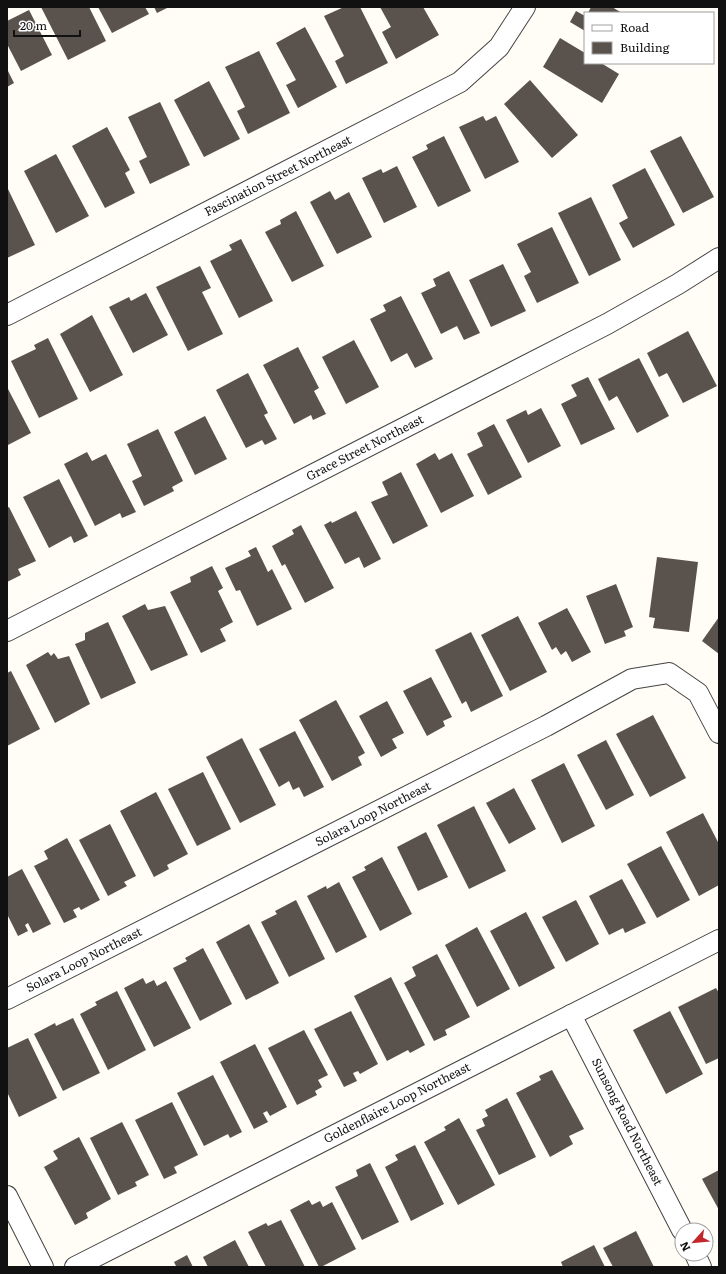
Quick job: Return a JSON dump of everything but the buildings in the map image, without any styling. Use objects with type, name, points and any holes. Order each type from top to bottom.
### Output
[{"type":"street","name":"Fascination Street Northeast","points":[[7,315],[460,82],[499,47],[525,7]]},
{"type":"street","name":"Grace Street Northeast","points":[[7,631],[607,324],[678,284],[719,258]]},
{"type":"street","name":"Solara Loop Northeast","points":[[7,999],[546,726],[632,679],[669,673],[698,693],[719,733]]},
{"type":"street","name":"Goldenflaire Loop Northeast","points":[[75,1267],[719,940]]},
{"type":"street","name":"Sunsong Road Northeast","points":[[571,1015],[678,1222]]},
{"type":"street","points":[[7,1196],[43,1267]]}]
